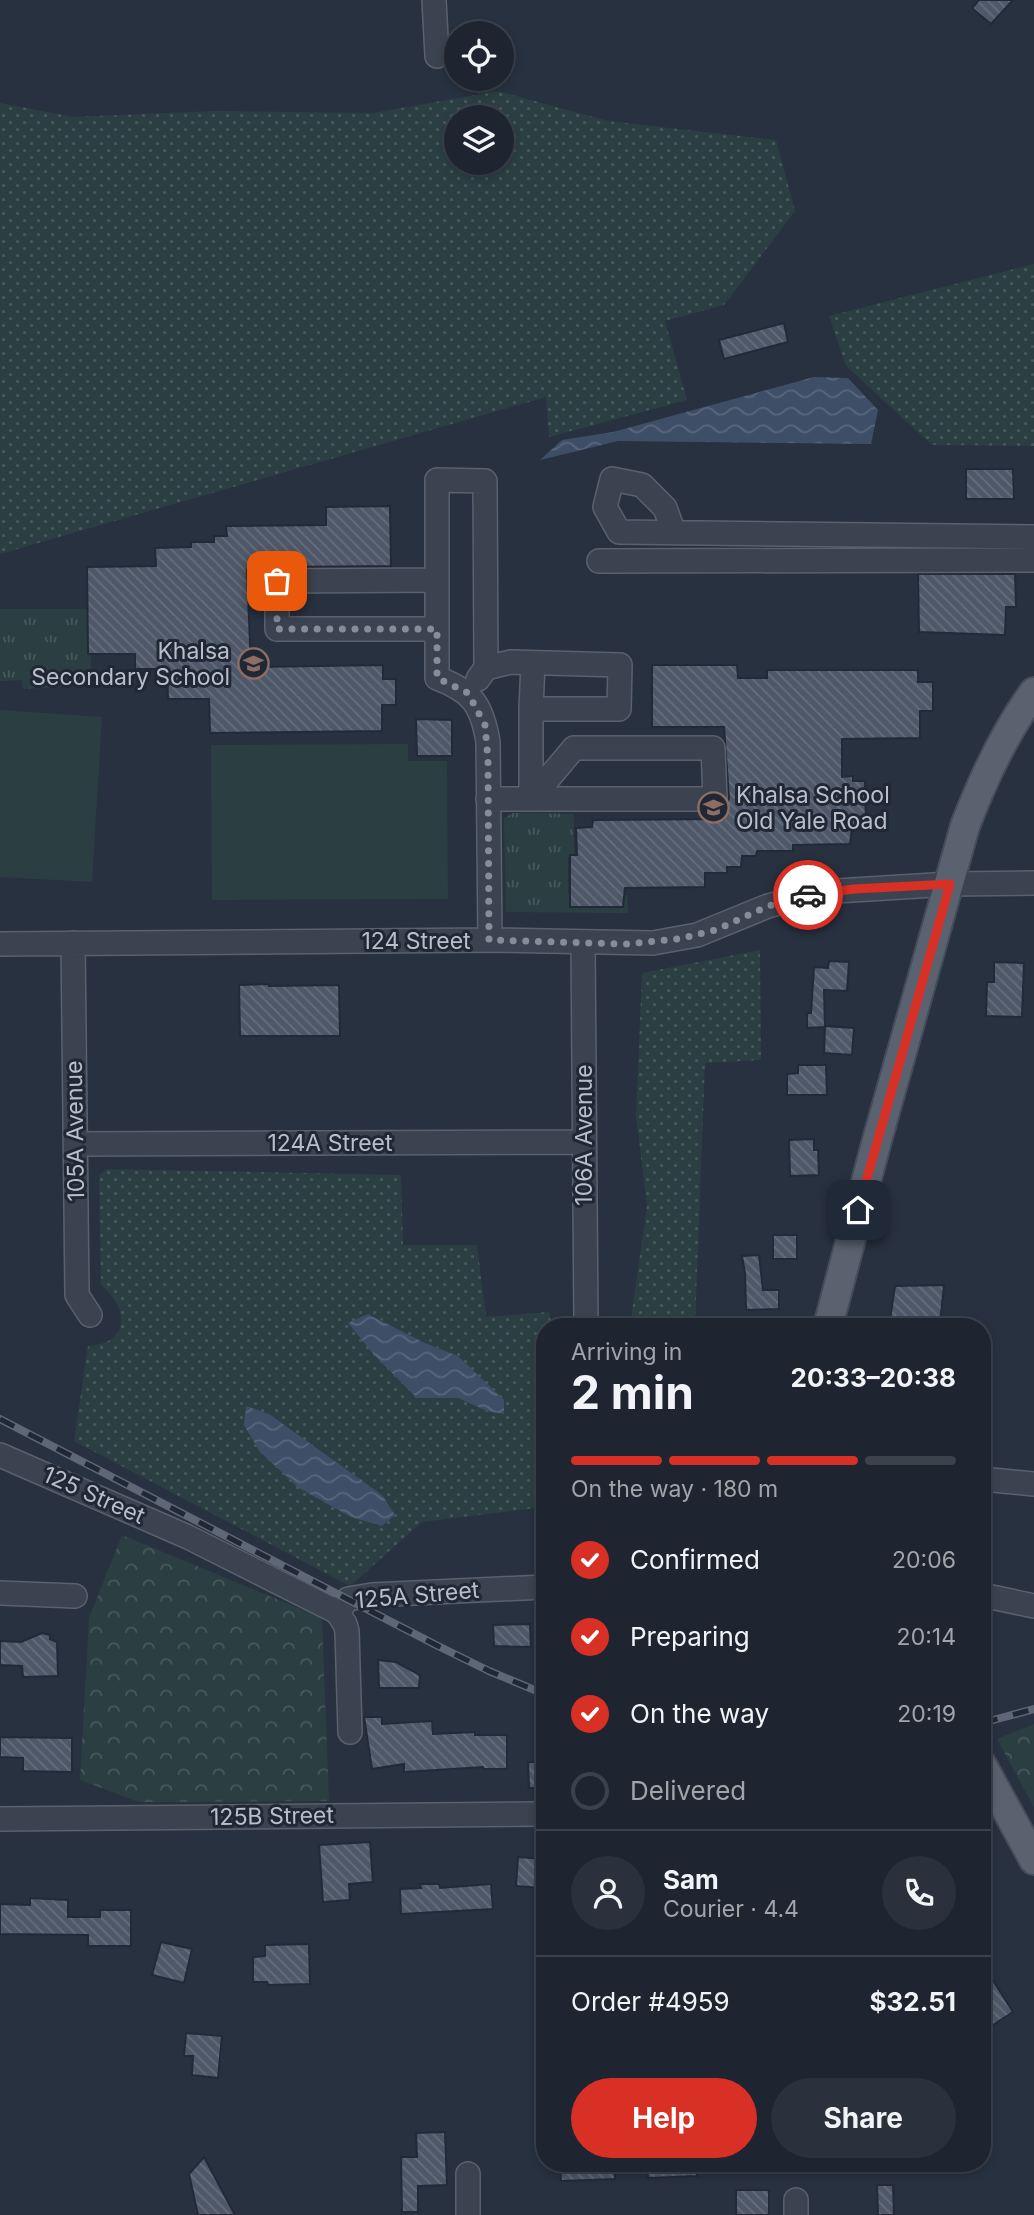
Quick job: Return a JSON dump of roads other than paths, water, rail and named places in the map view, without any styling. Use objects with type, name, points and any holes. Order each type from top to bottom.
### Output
[{"type":"main road","points":[[830,1318],[965,826],[976,796],[1006,735],[1034,692]]},
{"type":"main road","points":[[991,1803],[1034,1860]]},
{"type":"street","points":[[434,0],[437,56]]},
{"type":"street","points":[[468,693],[486,668],[485,481],[436,480],[437,678],[468,693],[485,725],[488,742],[489,940]]},
{"type":"street","points":[[674,533],[1034,537]]},
{"type":"street","points":[[598,561],[1034,561]]},
{"type":"street","points":[[436,580],[277,581],[277,629],[437,629]]},
{"type":"street","points":[[486,668],[511,662],[620,665],[619,709],[531,709]]},
{"type":"street","points":[[531,799],[533,663]]},
{"type":"street","points":[[488,799],[531,799],[715,799],[713,748],[573,748],[531,799]]},
{"type":"street","name":"124 Street","points":[[0,944],[489,940],[653,943],[697,936],[768,906],[820,892],[950,884],[1034,883]]},
{"type":"street","name":"105A Avenue","points":[[72,943],[77,1295],[90,1315]]},
{"type":"street","name":"106A Avenue","points":[[583,943],[586,1318]]},
{"type":"street","name":"124A Street","points":[[76,1144],[584,1142]]},
{"type":"street","name":"125 Street","points":[[0,1455],[188,1537]]},
{"type":"street","points":[[991,1480],[1034,1484]]},
{"type":"street","name":"125A Street","points":[[188,1537],[337,1612],[348,1599],[372,1595],[536,1587]]},
{"type":"street","points":[[0,1593],[75,1596]]},
{"type":"street","points":[[991,1597],[1034,1606]]},
{"type":"street","points":[[337,1612],[346,1632],[350,1732]]},
{"type":"street","name":"125B Street","points":[[0,1819],[536,1814]]},
{"type":"street","points":[[468,2174],[468,2215]]},
{"type":"water","points":[[814,377],[848,378],[878,410],[871,444],[618,441],[540,460],[562,440],[613,432]]},
{"type":"water","points":[[368,1314],[425,1343],[458,1356],[504,1400],[504,1414],[487,1411],[458,1398],[417,1398],[376,1357],[348,1323]]},
{"type":"water","points":[[246,1406],[269,1414],[382,1495],[395,1515],[382,1526],[351,1517],[299,1488],[260,1452],[244,1425]]},
{"type":"railway","points":[[0,1419],[436,1645],[536,1691]]},
{"type":"railway","points":[[991,1721],[1034,1709]]},
{"type":"place","name":"Khalsa Secondary School","points":[[253,664]]},
{"type":"place","name":"Khalsa School Old Yale Road","points":[[713,808]]}]
